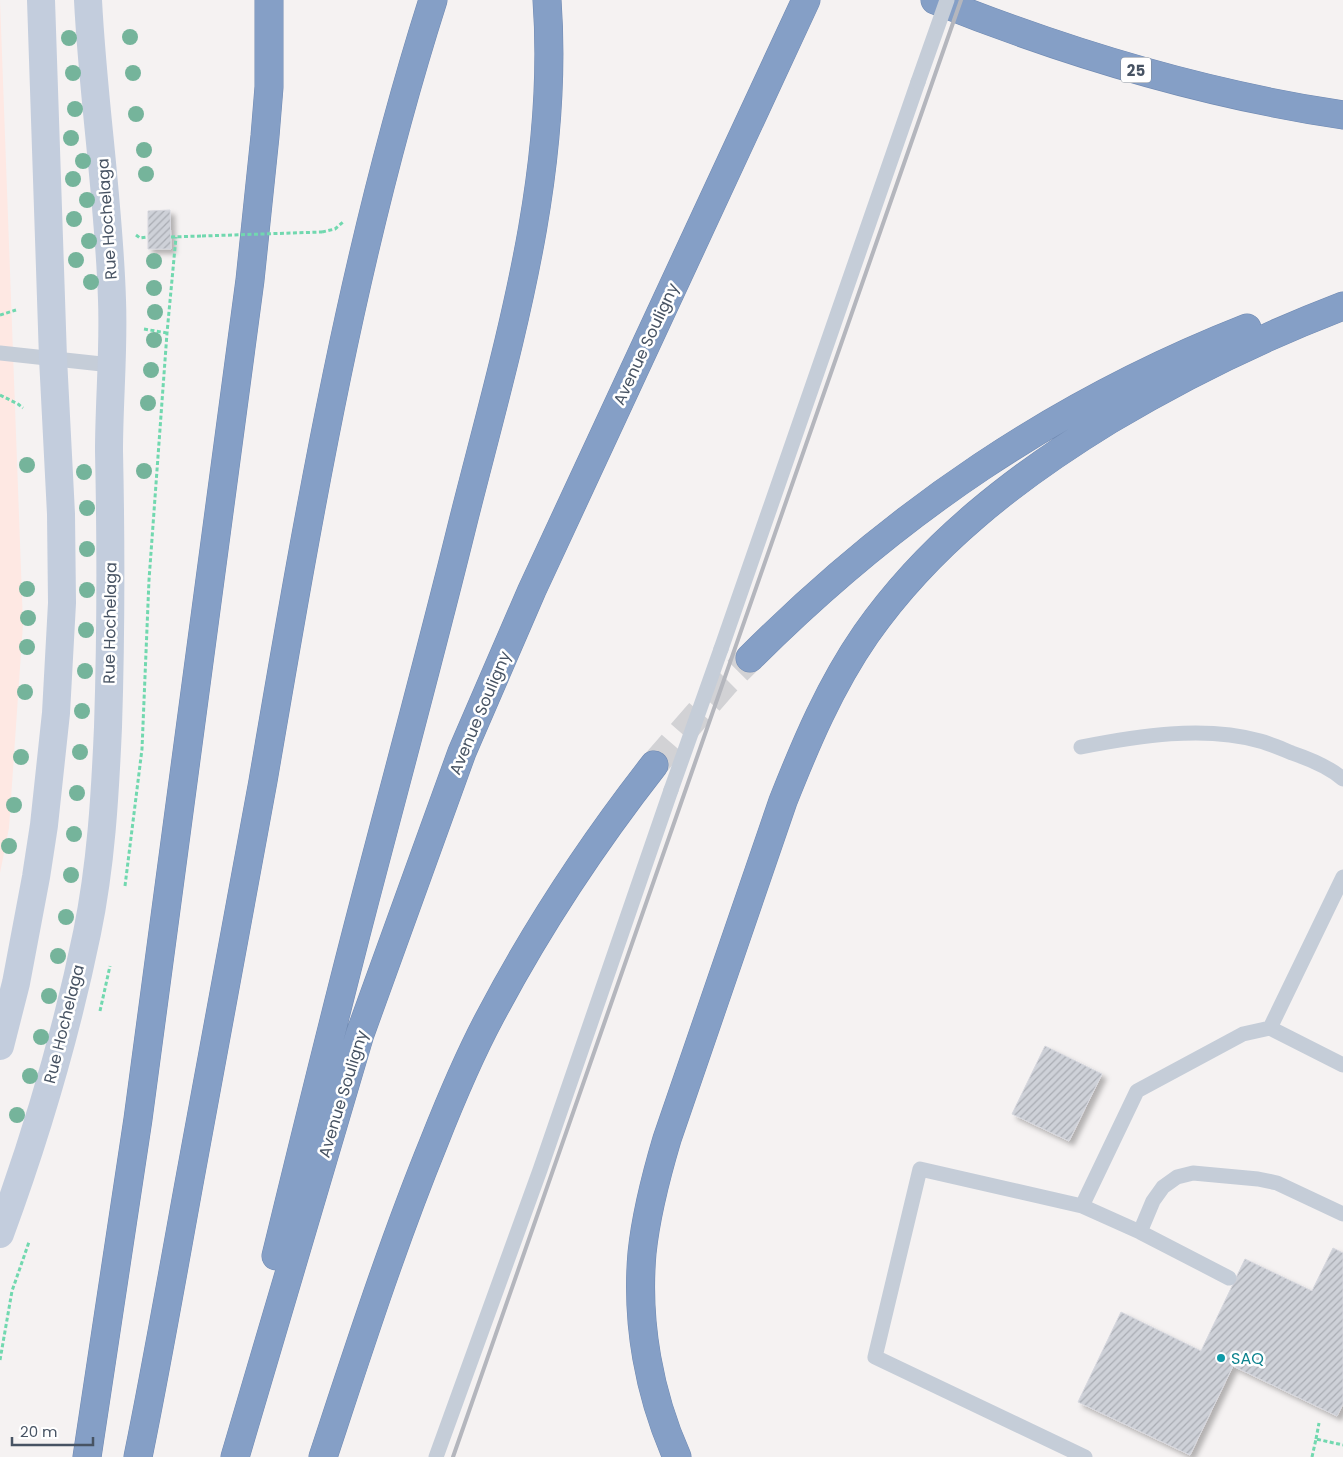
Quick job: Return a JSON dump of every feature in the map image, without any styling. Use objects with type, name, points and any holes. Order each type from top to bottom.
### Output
[{"type":"highway","points":[[86,1457],[138,1119],[250,280],[266,136],[270,39],[269,0]]},
{"type":"highway","points":[[138,1457],[251,850],[298,572],[354,291],[388,158],[434,0]]},
{"type":"highway","points":[[227,1457],[334,1020],[498,388],[523,282],[538,198],[547,115],[547,0]]},
{"type":"highway","name":"Avenue Souligny","points":[[235,1457],[360,1034],[462,752],[532,590],[806,0]]},
{"type":"highway","name":"25","points":[[935,0],[1047,43],[1162,77],[1234,95],[1343,115]]},
{"type":"highway","points":[[750,658],[873,545],[994,458],[1033,433],[1096,397],[1185,353],[1282,314],[1343,293]]},
{"type":"highway","points":[[677,1457],[666,1433],[656,1398],[642,1326],[642,1254],[655,1179],[783,801],[804,749],[843,670],[865,635],[918,568],[947,540],[1043,462],[1176,381],[1268,338],[1343,306]]},
{"type":"highway","points":[[323,1457],[399,1231],[446,1112],[469,1060],[494,1008],[557,900],[582,861],[654,765]]},
{"type":"main road","points":[[1,1041],[16,983],[44,825],[56,713],[62,603],[61,514],[53,358],[41,0]]},
{"type":"main road","name":"Rue Hochelaga","points":[[0,1234],[52,1076],[88,932],[101,841],[106,774],[111,644],[109,434],[112,301],[103,160],[88,0]]},
{"type":"lane","points":[[436,1457],[540,1170],[947,0]]},
{"type":"lane","points":[[0,353],[111,365]]},
{"type":"lane","points":[[1081,747],[1162,734],[1218,734],[1259,741],[1301,756],[1335,772],[1343,779]]},
{"type":"lane","points":[[1270,1028],[1343,877]]},
{"type":"lane","points":[[1082,1206],[1137,1091],[1243,1034],[1270,1028],[1343,1065]]},
{"type":"lane","points":[[1085,1457],[875,1357],[920,1169],[1082,1206],[1140,1232],[1230,1278]]},
{"type":"lane","points":[[1140,1232],[1154,1201],[1163,1187],[1177,1177],[1193,1173],[1258,1179],[1277,1183],[1343,1214]]},
{"type":"path","points":[[171,237],[322,232]]},
{"type":"path","points":[[147,655],[149,580],[176,236]]},
{"type":"path","points":[[140,238],[148,237]]},
{"type":"path","points":[[0,315],[16,310]]},
{"type":"path","points":[[144,329],[167,334]]},
{"type":"path","points":[[0,395],[22,408]]},
{"type":"path","points":[[0,1360],[12,1292],[28,1244]]},
{"type":"path","points":[[1312,1457],[1319,1423]]},
{"type":"path","points":[[1316,1439],[1343,1445]]},
{"type":"shaded area","points":[[0,0],[23,624],[9,828],[0,873]]},
{"type":"building","points":[[170,210],[171,249],[148,249],[148,211]]},
{"type":"building","points":[[1045,1046],[1102,1074],[1069,1141],[1012,1114]]},
{"type":"building","name":"SAQ","points":[[1333,1248],[1343,1253],[1343,1404],[1337,1416],[1233,1366],[1190,1455],[1078,1402],[1121,1312],[1201,1351],[1245,1259],[1312,1291]]},
{"type":"tunnel","points":[[654,765],[725,683],[750,658]]},
{"type":"railway","points":[[453,1457],[961,0]]},
{"type":"place","name":"SAQ","points":[[1221,1358]]}]
